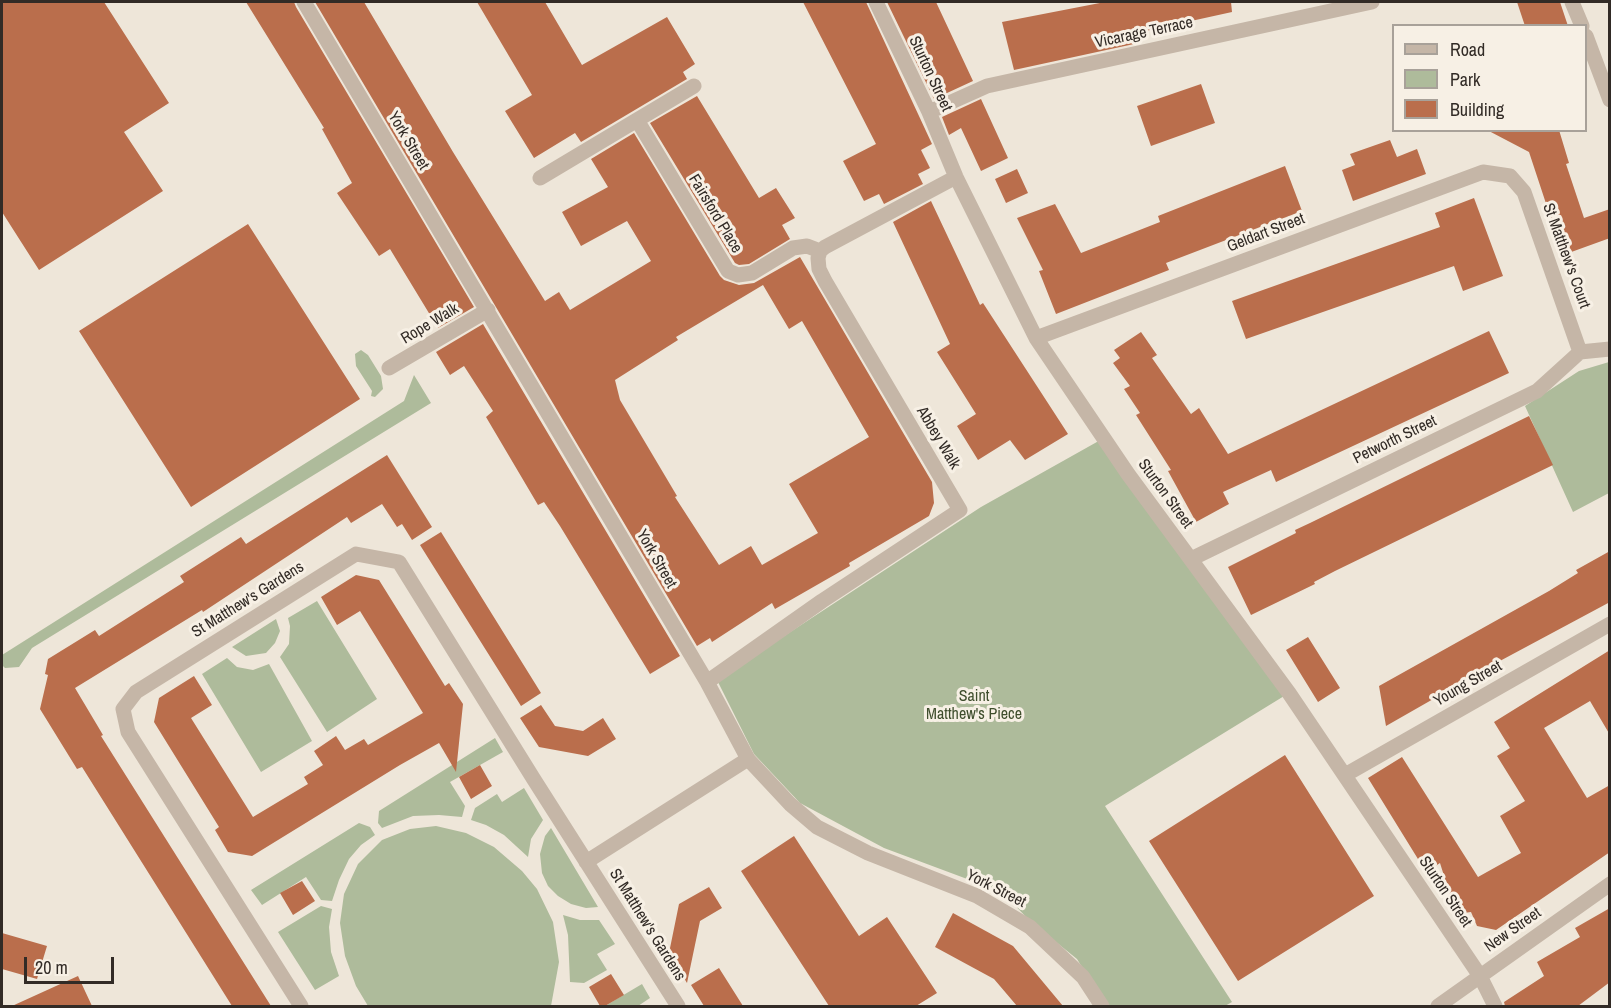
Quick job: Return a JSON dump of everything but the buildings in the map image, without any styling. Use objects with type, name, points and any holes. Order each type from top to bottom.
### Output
[{"type":"street","name":"York Street","points":[[304,2],[707,682],[748,759],[790,804],[816,826],[868,853],[977,896],[1030,927],[1083,977],[1102,1006]]},
{"type":"street","name":"Sturton Street","points":[[876,2],[929,112],[956,177],[1036,338],[1128,474],[1289,693],[1480,976],[1495,1006]]},
{"type":"street","name":"Vicarage Terrace","points":[[929,112],[987,86],[1372,2]]},
{"type":"street","points":[[1572,2],[1580,24]]},
{"type":"street","points":[[1587,39],[1610,100]]},
{"type":"street","points":[[540,178],[694,86]]},
{"type":"street","name":"Fairsford Place","points":[[637,120],[728,271],[738,275],[752,273],[793,248],[807,246],[820,251]]},
{"type":"street","name":"Geldart Street","points":[[1036,338],[1483,172],[1510,176]]},
{"type":"street","name":"St Matthew's Court","points":[[1510,176],[1524,192],[1580,351]]},
{"type":"street","points":[[820,251],[956,177]]},
{"type":"street","name":"Abbey Walk","points":[[707,682],[822,601],[960,510],[825,281],[819,269],[820,251]]},
{"type":"street","name":"Rope Walk","points":[[389,368],[488,310]]},
{"type":"street","points":[[1580,351],[1610,348]]},
{"type":"street","name":"Petworth Street","points":[[1191,559],[1537,391],[1580,351]]},
{"type":"street","name":"St Matthew's Gardens","points":[[301,1006],[128,732],[123,709],[136,692],[356,554],[399,562],[678,1006]]},
{"type":"street","name":"Young Street","points":[[1345,775],[1610,624]]},
{"type":"street","name":"St Matthew's Gardens","points":[[586,862],[748,759]]},
{"type":"street","name":"New Street","points":[[1438,1006],[1610,884]]},
{"type":"green space","points":[[361,350],[368,355],[381,376],[383,389],[375,397],[371,396],[372,391],[356,366],[355,354]]},
{"type":"green space","points":[[1609,362],[1609,493],[1573,512],[1525,406],[1579,371]]},
{"type":"green space","points":[[414,375],[431,403],[32,648],[19,667],[5,668],[2,665],[2,655],[404,401]]},
{"type":"green space","name":"Saint Matthew's Piece","points":[[1104,438],[1289,693],[1105,806],[1232,1002],[1225,1006],[1106,1006],[1077,959],[1030,921],[1002,892],[884,848],[800,803],[754,754],[717,680],[981,507]]},
{"type":"green space","points":[[317,601],[377,699],[327,732],[280,657],[289,644],[288,618]]},
{"type":"green space","points":[[276,619],[280,631],[275,643],[266,653],[246,656],[232,647]]},
{"type":"green space","points":[[227,658],[237,667],[253,670],[269,664],[312,741],[261,772],[202,674]]},
{"type":"green space","points":[[495,738],[503,752],[450,782],[465,806],[462,817],[413,816],[382,828],[378,823],[379,811]]},
{"type":"green space","points":[[524,788],[543,820],[531,839],[528,857],[504,835],[471,820],[475,808],[497,794],[502,802]]},
{"type":"green space","points":[[359,823],[370,827],[375,835],[361,845],[349,859],[332,901],[321,900],[306,877],[262,905],[251,890]]},
{"type":"green space","points":[[436,826],[466,833],[494,847],[522,871],[537,889],[553,922],[559,962],[551,1006],[368,1006],[356,986],[345,956],[340,923],[344,894],[358,864],[382,840],[410,829]]},
{"type":"green space","points":[[551,828],[598,907],[586,908],[571,904],[548,886],[542,873],[540,854],[545,836]]},
{"type":"green space","points":[[321,906],[332,909],[329,927],[331,952],[339,976],[315,990],[278,932]]},
{"type":"green space","points":[[563,915],[580,920],[599,920],[615,944],[597,954],[607,970],[584,983],[570,982],[568,935]]},
{"type":"green space","points":[[642,984],[650,998],[638,1006],[605,1006]]}]
